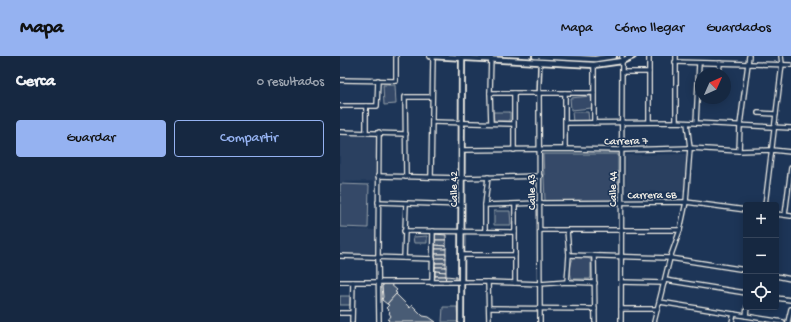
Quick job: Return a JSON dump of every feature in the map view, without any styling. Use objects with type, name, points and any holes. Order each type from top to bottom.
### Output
[{"type":"street","points":[[340,80],[396,81],[396,56]]},
{"type":"street","points":[[430,56],[498,58],[594,65],[633,56]]},
{"type":"street","points":[[431,177],[433,56]]},
{"type":"street","points":[[536,56],[595,59],[614,56]]},
{"type":"street","points":[[649,56],[649,122]]},
{"type":"street","points":[[676,56],[676,122]]},
{"type":"street","points":[[739,151],[740,125],[749,56]]},
{"type":"street","points":[[765,202],[782,64],[781,56]]},
{"type":"street","name":"Calle 42","points":[[461,322],[462,57]]},
{"type":"street","points":[[491,58],[491,124]]},
{"type":"street","name":"Calle 44","points":[[621,322],[622,58]]},
{"type":"street","name":"Calle 43","points":[[540,62],[540,322]]},
{"type":"street","points":[[675,62],[791,65]]},
{"type":"street","points":[[696,123],[699,63]]},
{"type":"street","points":[[720,63],[720,68]]},
{"type":"street","points":[[594,65],[594,123]]},
{"type":"street","points":[[622,72],[649,72]]},
{"type":"street","points":[[340,106],[378,106],[378,80]]},
{"type":"street","points":[[490,93],[594,93]]},
{"type":"street","points":[[514,93],[514,150]]},
{"type":"street","points":[[565,93],[565,149]]},
{"type":"street","points":[[406,177],[406,97],[432,97]]},
{"type":"street","points":[[366,106],[366,132]]},
{"type":"street","points":[[758,113],[776,114]]},
{"type":"street","points":[[432,122],[513,124]]},
{"type":"street","points":[[566,123],[676,122],[791,128]]},
{"type":"street","points":[[657,322],[654,322],[657,309],[670,258],[680,230],[686,202],[690,148],[687,123]]},
{"type":"street","points":[[340,132],[406,134]]},
{"type":"street","points":[[379,132],[378,256],[380,322]]},
{"type":"street","name":"Carrera 7","points":[[462,150],[622,150],[690,148],[739,151],[772,150],[791,152]]},
{"type":"street","points":[[785,215],[791,168]]},
{"type":"street","points":[[378,176],[462,178],[540,176]]},
{"type":"street","points":[[485,231],[485,205],[488,177]]},
{"type":"street","points":[[378,202],[462,205]]},
{"type":"street","name":"Carrera 6B","points":[[485,205],[686,202],[743,210]]},
{"type":"street","points":[[404,258],[406,204]]},
{"type":"street","points":[[515,204],[515,283]]},
{"type":"street","points":[[779,214],[791,216]]},
{"type":"street","points":[[540,230],[680,230]]},
{"type":"street","points":[[567,230],[569,255],[567,282]]},
{"type":"street","points":[[404,231],[515,232]]},
{"type":"street","points":[[432,283],[433,231]]},
{"type":"street","points":[[461,255],[515,256]]},
{"type":"street","points":[[569,255],[670,258],[743,270]]},
{"type":"street","points":[[594,255],[595,322]]},
{"type":"street","points":[[340,256],[378,256],[433,259]]},
{"type":"street","points":[[779,277],[791,279]]},
{"type":"street","points":[[621,282],[665,281],[743,293]]},
{"type":"street","points":[[340,282],[488,282],[540,284],[567,282],[595,283]]},
{"type":"street","points":[[352,322],[353,282]]},
{"type":"street","points":[[488,282],[489,322]]},
{"type":"street","points":[[779,298],[791,300]]},
{"type":"street","points":[[660,302],[783,322]]},
{"type":"street","points":[[489,308],[595,309]]},
{"type":"street","points":[[621,309],[657,309]]},
{"type":"street","points":[[788,322],[791,309]]},
{"type":"street","points":[[746,316],[747,310]]},
{"type":"street","points":[[340,313],[352,313]]},
{"type":"street","points":[[732,322],[734,314]]},
{"type":"shaded area","points":[[383,85],[395,85],[396,104],[384,105]]},
{"type":"shaded area","points":[[591,96],[592,108],[571,110],[570,98]]},
{"type":"shaded area","points":[[493,112],[510,112],[510,121],[494,121]]},
{"type":"shaded area","points":[[572,112],[588,112],[589,121],[573,122]]},
{"type":"shaded area","points":[[340,136],[377,136],[379,181],[340,182]]},
{"type":"shaded area","points":[[543,154],[618,154],[618,203],[545,201]]},
{"type":"shaded area","points":[[687,154],[685,192],[626,191],[626,155]]},
{"type":"shaded area","points":[[340,184],[369,185],[368,228],[340,227]]},
{"type":"shaded area","points":[[494,211],[510,211],[511,225],[494,225]]},
{"type":"shaded area","points":[[340,229],[376,230],[374,255],[340,255]]},
{"type":"shaded area","points":[[427,236],[427,243],[414,243],[413,237]]},
{"type":"shaded area","points":[[574,257],[588,258],[591,260],[590,279],[572,279],[570,268]]},
{"type":"shaded area","points":[[340,296],[350,296],[350,305],[340,305]]},
{"type":"shaded area","points":[[443,307],[457,307],[458,322],[442,322]]},
{"type":"building","points":[[435,234],[446,235],[446,240],[435,240]]},
{"type":"building","points":[[435,240],[446,240],[446,246],[435,245]]},
{"type":"building","points":[[435,245],[446,246],[446,249],[435,249]]},
{"type":"building","points":[[435,249],[446,249],[446,254],[435,254]]},
{"type":"building","points":[[435,254],[446,254],[446,258],[435,258]]},
{"type":"building","points":[[435,258],[446,258],[446,263],[435,263]]},
{"type":"building","points":[[435,263],[446,263],[446,267],[435,267]]},
{"type":"building","points":[[435,267],[446,267],[446,272],[435,271]]},
{"type":"building","points":[[435,271],[446,272],[446,276],[435,276]]},
{"type":"building","points":[[435,276],[446,276],[445,281],[434,281]]},
{"type":"building","points":[[446,276],[456,277],[456,282],[445,281]]},
{"type":"building","points":[[385,284],[390,284],[397,290],[395,292],[397,293],[387,304],[382,300],[382,286]]},
{"type":"building","points":[[396,294],[410,308],[412,305],[423,316],[429,317],[436,322],[390,322],[388,320],[391,316],[389,313],[390,312],[386,308],[389,305],[387,304]]}]
